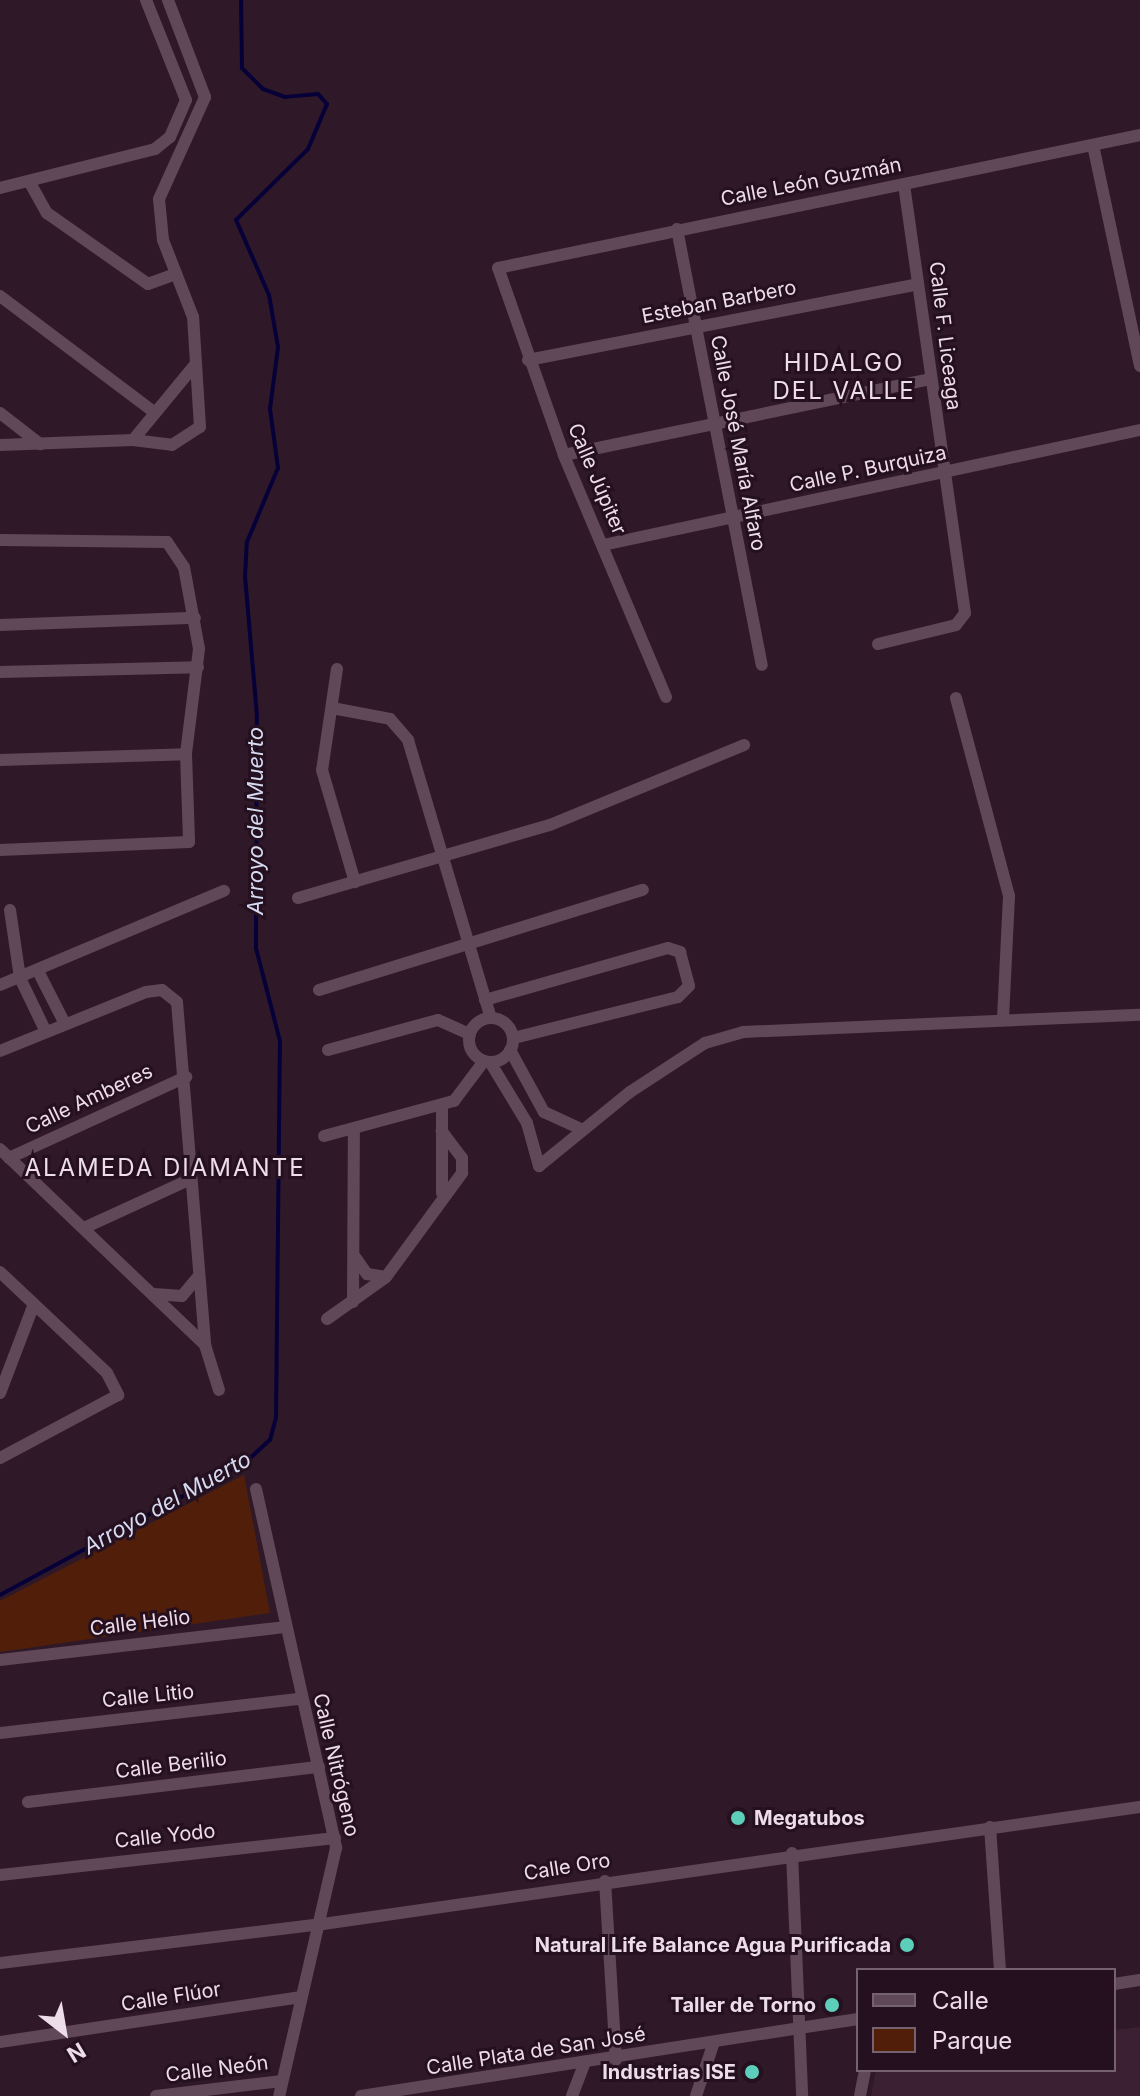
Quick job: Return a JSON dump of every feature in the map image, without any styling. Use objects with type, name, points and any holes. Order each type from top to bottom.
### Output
[{"type":"street","points":[[0,188],[155,149],[177,128],[184,91],[146,0]]},
{"type":"street","points":[[0,445],[133,440],[172,445],[195,435],[200,420],[193,317],[176,274],[159,199],[203,112],[204,86],[168,0]]},
{"type":"street","points":[[184,91],[204,86]]},
{"type":"street","name":"Calle León Guzmán","points":[[496,275],[510,263],[1140,135]]},
{"type":"street","points":[[1093,145],[1134,307],[1140,366]]},
{"type":"street","points":[[29,181],[47,213],[148,284],[176,274]]},
{"type":"street","name":"Calle F. Liceaga","points":[[878,644],[949,627],[964,617],[965,605],[943,474],[904,184]]},
{"type":"street","name":"Calle José María Alfaro","points":[[677,229],[762,665]]},
{"type":"street","name":"Calle Júpiter","points":[[496,275],[564,455],[666,697]]},
{"type":"street","name":"Esteban Barbero","points":[[528,360],[918,284]]},
{"type":"street","points":[[0,296],[155,413]]},
{"type":"street","points":[[133,440],[194,366]]},
{"type":"street","points":[[564,455],[931,379]]},
{"type":"street","points":[[0,413],[40,444]]},
{"type":"street","name":"Calle P. Burquiza","points":[[603,545],[1140,430]]},
{"type":"street","points":[[0,540],[167,542],[184,567],[195,618],[198,667],[186,754],[193,830],[184,846],[0,850]]},
{"type":"street","points":[[0,625],[195,618]]},
{"type":"street","points":[[0,672],[198,667]]},
{"type":"street","points":[[337,669],[322,770],[355,882]]},
{"type":"street","points":[[956,698],[1009,896],[1003,1018]]},
{"type":"street","points":[[332,708],[400,727],[445,856],[491,1018],[506,1024],[512,1044],[544,1112],[581,1129]]},
{"type":"street","points":[[298,898],[445,856],[619,800],[744,745]]},
{"type":"street","points":[[0,760],[186,754]]},
{"type":"street","points":[[319,990],[643,890]]},
{"type":"street","points":[[0,985],[224,891]]},
{"type":"street","points":[[10,910],[20,978],[46,1032]]},
{"type":"street","points":[[324,1136],[442,1106],[466,1094],[487,1061],[512,1044],[678,997],[689,986],[680,952],[668,948],[485,1000]]},
{"type":"street","points":[[38,971],[65,1024]]},
{"type":"street","points":[[0,1051],[162,990],[180,1012],[197,1277],[205,1345],[219,1390]]},
{"type":"street","points":[[470,1034],[473,1053],[487,1061],[527,1123],[539,1166],[581,1129],[705,1043],[791,1026],[1140,1015]]},
{"type":"street","points":[[470,1034],[491,1018]]},
{"type":"street","points":[[328,1050],[438,1020],[470,1034]]},
{"type":"street","name":"Calle Amberes","points":[[5,1154],[186,1077]]},
{"type":"street","points":[[442,1106],[442,1193]]},
{"type":"street","points":[[353,1302],[354,1129]]},
{"type":"street","points":[[327,1319],[386,1277],[442,1193],[464,1166],[442,1131]]},
{"type":"street","points":[[5,1154],[86,1227],[205,1345]]},
{"type":"street","points":[[86,1227],[191,1179]]},
{"type":"street","points":[[355,1257],[367,1274],[386,1277]]},
{"type":"street","points":[[0,1272],[107,1373],[118,1395],[0,1458]]},
{"type":"street","points":[[154,1294],[182,1296],[197,1277]]},
{"type":"street","points":[[0,1393],[34,1304]]},
{"type":"street","name":"Calle Nitrógeno","points":[[256,1489],[300,1699],[335,1838],[279,2096]]},
{"type":"street","name":"Calle Helio","points":[[0,1660],[284,1627]]},
{"type":"street","name":"Calle Litio","points":[[0,1733],[300,1699]]},
{"type":"street","name":"Calle Berilio","points":[[28,1802],[319,1767]]},
{"type":"street","name":"Calle Oro","points":[[0,1963],[316,1925],[792,1853],[1140,1807]]},
{"type":"street","points":[[990,1827],[1000,1968]]},
{"type":"street","name":"Calle Yodo","points":[[0,1875],[335,1838]]},
{"type":"street","points":[[792,1853],[796,2029],[802,2096]]},
{"type":"street","points":[[605,1881],[616,2060]]},
{"type":"street","points":[[1116,1984],[1140,1980]]},
{"type":"street","name":"Calle Flúor","points":[[0,2042],[300,1997]]},
{"type":"street","name":"Calle Plata de San José","points":[[361,2096],[424,2092],[856,2019]]},
{"type":"street","points":[[696,2096],[714,2042]]},
{"type":"street","points":[[572,2096],[584,2065]]},
{"type":"street","points":[[860,2096],[865,2072]]},
{"type":"street","name":"Calle Neón","points":[[156,2096],[282,2081]]},
{"type":"shaded area","points":[[1140,2027],[1140,2096],[871,2096],[876,2072],[1116,2072],[1116,2030]]},
{"type":"green space","points":[[244,1475],[270,1613],[0,1652],[0,1601]]},
{"type":"waterway","name":"Arroyo del Muerto","points":[[0,1595],[246,1462],[270,1440],[276,1418],[280,1041],[256,948],[257,716],[245,577],[247,542],[278,468],[270,409],[278,347],[269,295],[236,220],[308,149],[327,104],[318,94],[285,97],[263,89],[242,68],[241,0]]},
{"type":"place","name":"Megatubos","points":[[738,1818]]},
{"type":"place","name":"Natural Life Balance Agua Purificada","points":[[907,1945]]},
{"type":"place","name":"Taller de Torno","points":[[832,2005]]},
{"type":"place","name":"Industrias ISE","points":[[752,2072]]},
{"type":"district","name":"HIDALGO DEL VALLE","points":[[844,377]]},
{"type":"district","name":"ALAMEDA DIAMANTE","points":[[165,1168]]}]
